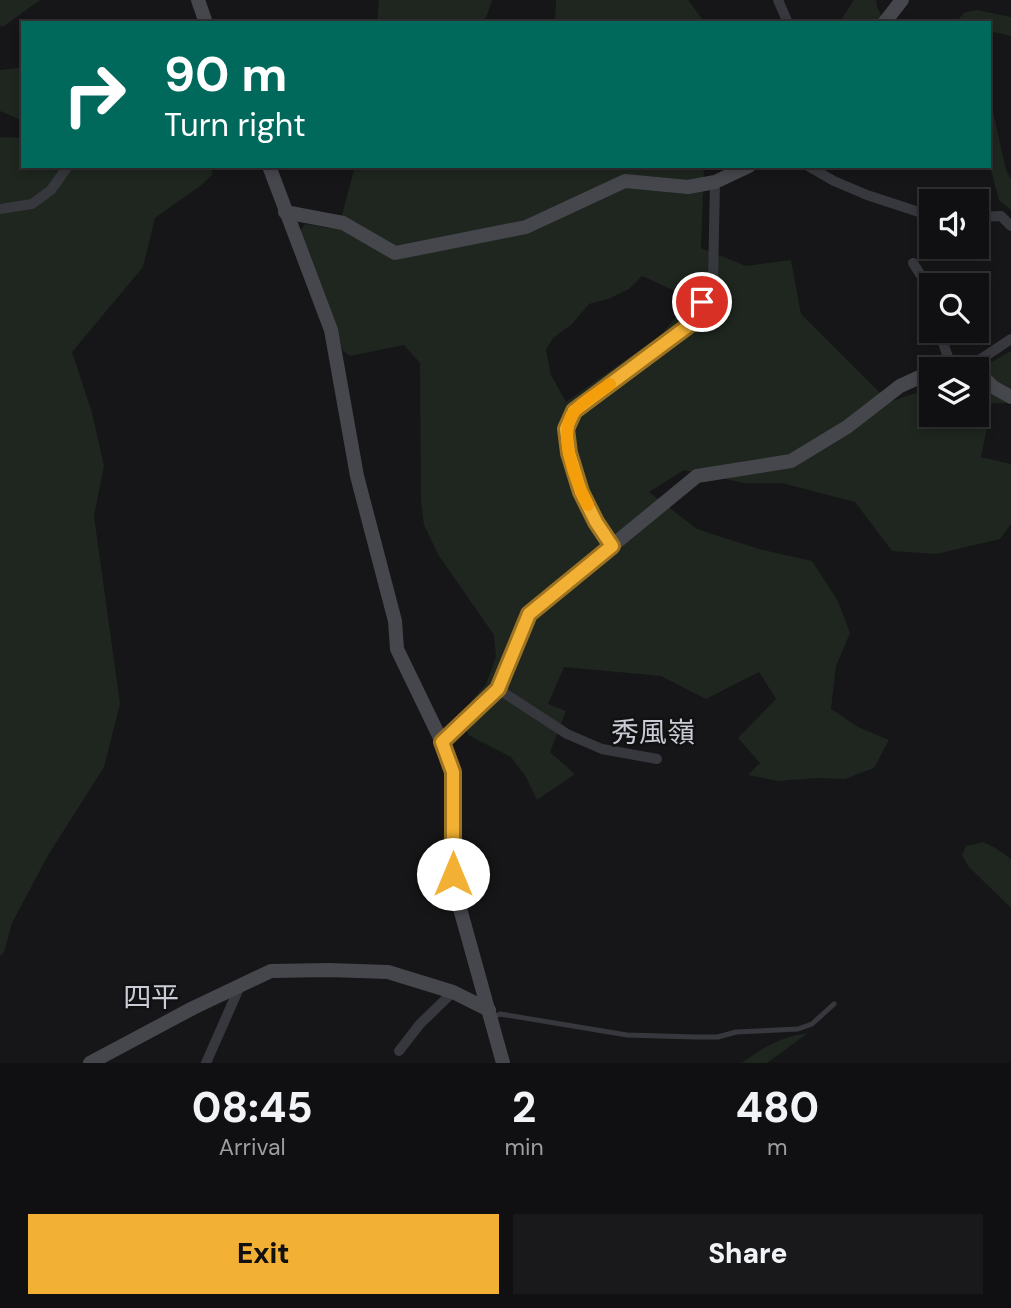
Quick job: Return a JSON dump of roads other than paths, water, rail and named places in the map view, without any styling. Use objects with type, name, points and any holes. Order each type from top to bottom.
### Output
[{"type":"street","points":[[198,0],[205,21]]},
{"type":"street","points":[[778,0],[787,21]]},
{"type":"street","points":[[886,21],[902,0]]},
{"type":"street","points":[[0,209],[32,204],[51,190],[67,168]]},
{"type":"street","points":[[270,168],[331,330],[357,477],[395,621],[397,649],[442,742],[453,772],[453,874],[459,905],[503,1063]]},
{"type":"street","points":[[285,212],[343,223],[395,253],[526,227],[625,181],[688,187],[715,182],[745,168]]},
{"type":"street","points":[[811,168],[867,195],[919,212]]},
{"type":"street","points":[[612,546],[581,492],[569,453],[566,429],[574,411],[692,323],[713,281],[715,182]]},
{"type":"street","points":[[989,216],[1001,216],[1011,226]]},
{"type":"street","points":[[913,263],[919,273]]},
{"type":"street","points":[[989,357],[1011,339]]},
{"type":"street","points":[[442,742],[498,689],[529,614],[697,476],[792,461],[847,426],[900,386],[919,377]]},
{"type":"street","points":[[989,383],[1011,397]]},
{"type":"street","points":[[498,689],[567,734],[602,749],[657,760]]},
{"type":"street","points":[[90,1063],[193,1008],[271,971],[387,972],[453,992],[490,1014]]},
{"type":"street","points":[[399,1051],[453,992],[471,989],[480,978]]},
{"type":"street","points":[[206,1063],[240,986]]},
{"type":"lane","points":[[490,1014],[627,1035],[718,1037],[736,1032],[798,1029],[812,1024],[834,1004]]},
{"type":"district","name":"秀風嶺","points":[[653,732]]},
{"type":"district","name":"四平","points":[[151,997]]}]
